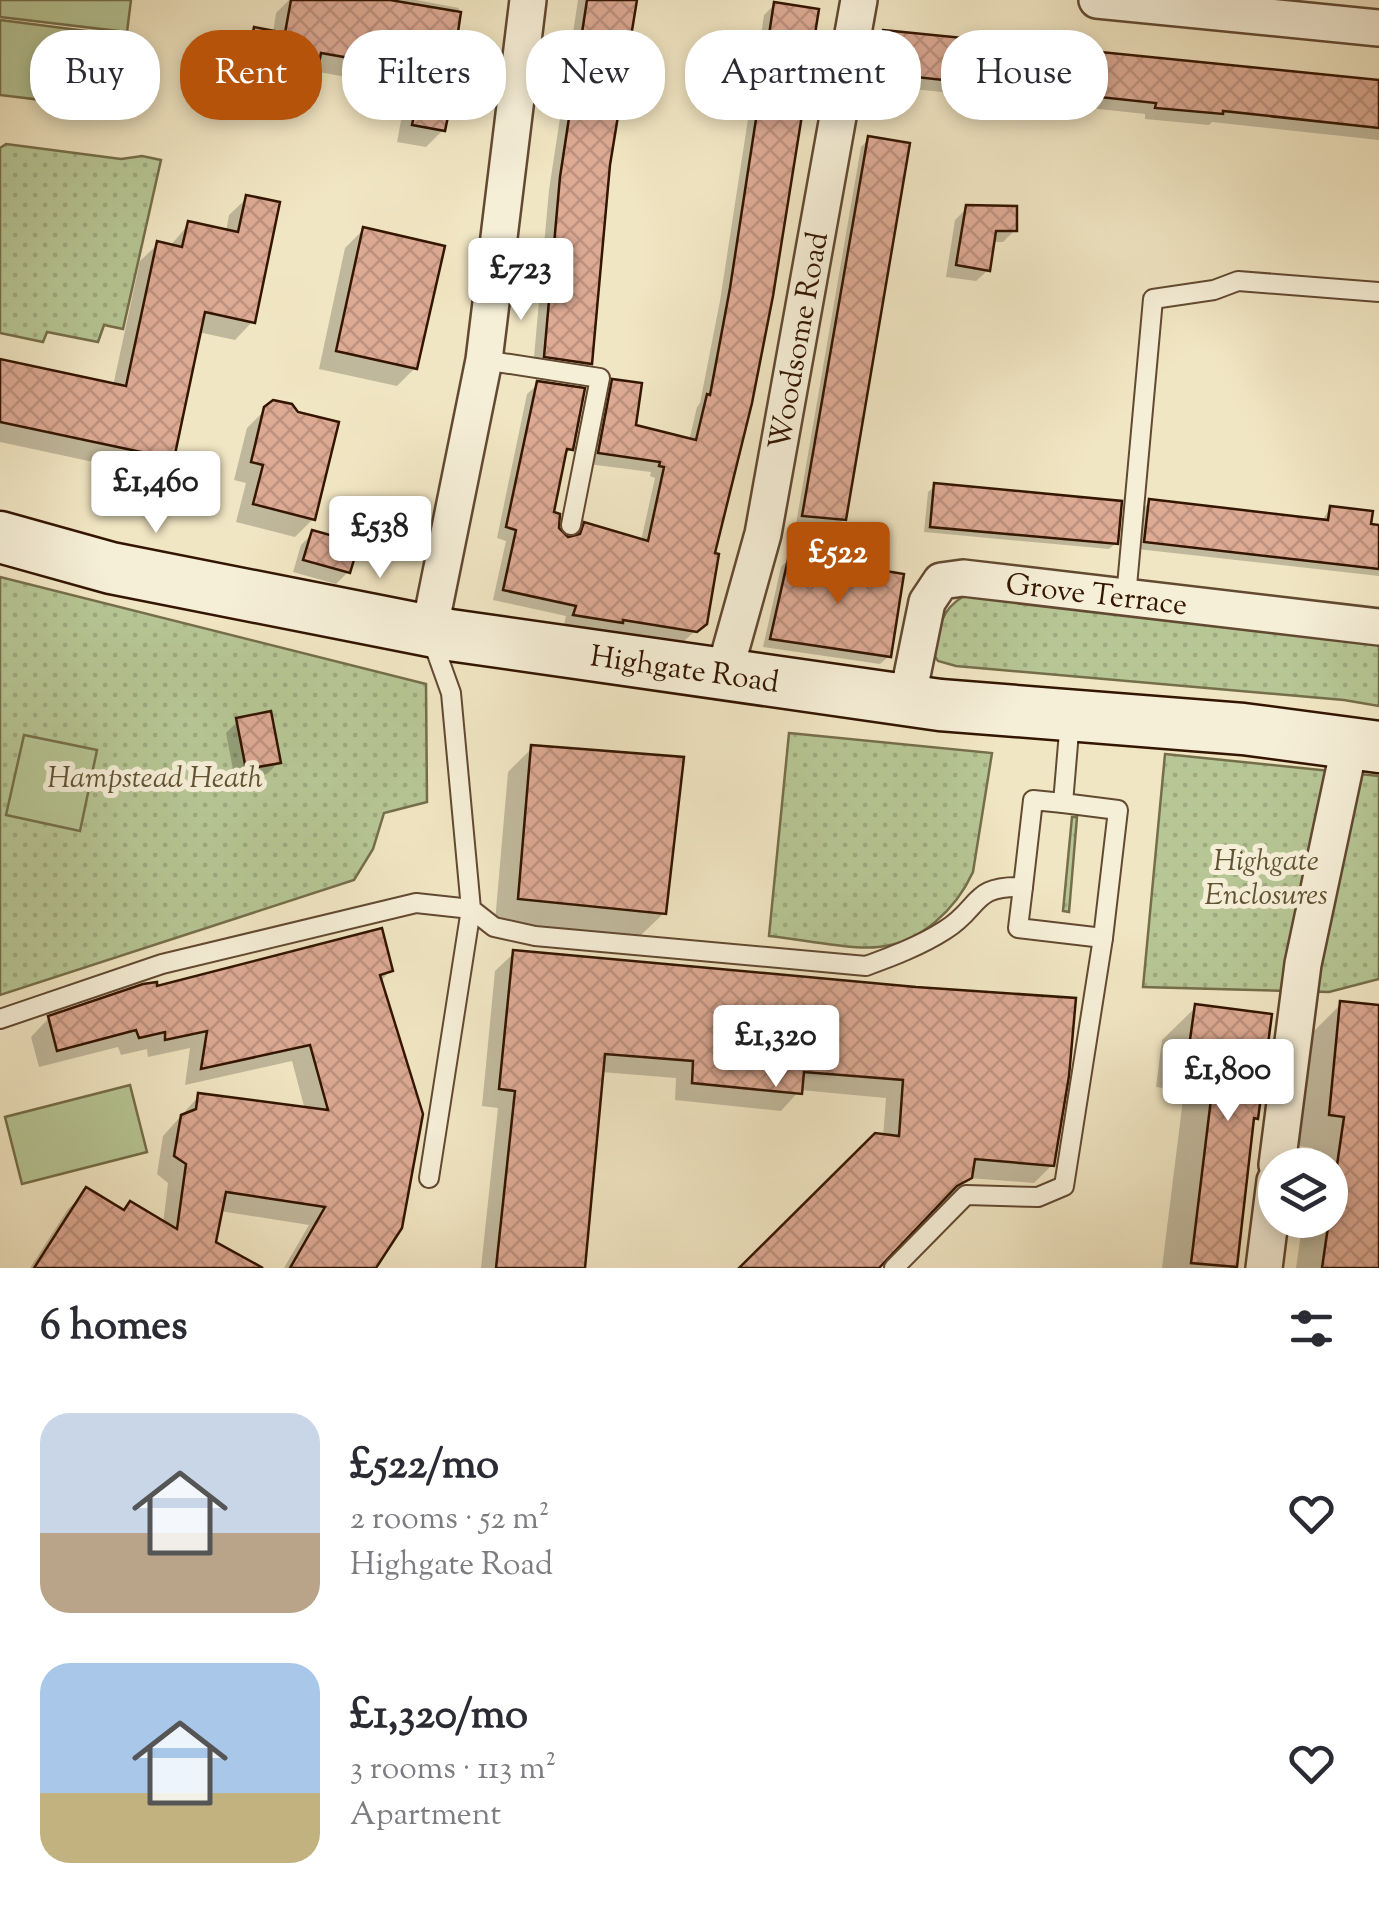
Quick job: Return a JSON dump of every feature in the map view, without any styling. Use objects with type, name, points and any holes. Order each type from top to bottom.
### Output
[{"type":"street","points":[[429,632],[484,360],[528,0]]},
{"type":"street","name":"Woodsome Road","points":[[723,677],[763,534],[859,0]]},
{"type":"street","points":[[1096,0],[1233,7],[1379,28]]},
{"type":"street","name":"Highgate Road","points":[[0,536],[111,568],[429,632],[723,677],[907,700],[1244,729],[1365,745]]},
{"type":"street","name":"Grove Terrace","points":[[907,700],[927,602],[941,581],[962,578],[1379,627]]},
{"type":"street","points":[[1279,1148],[1303,964],[1365,745]]},
{"type":"street","points":[[1264,1268],[1268,1238]]},
{"type":"lane","points":[[1126,597],[1153,299],[1214,290],[1238,281],[1379,292]]},
{"type":"lane","points":[[484,360],[600,378],[571,525]]},
{"type":"lane","points":[[429,632],[451,693],[471,908],[429,1178]]},
{"type":"lane","points":[[1063,803],[1070,715]]},
{"type":"lane","points":[[894,1268],[966,1196],[1038,1197],[1064,1186],[1103,938],[1118,810],[1033,800],[1018,928],[1103,938]]},
{"type":"lane","points":[[0,1019],[162,964],[416,903],[471,908],[494,927],[534,936],[866,966],[915,948],[950,928],[984,892],[1002,886],[1023,887]]},
{"type":"green space","points":[[0,0],[131,0],[127,30],[0,17]]},
{"type":"green space","points":[[0,20],[79,30],[30,30],[30,99],[0,95]]},
{"type":"green space","points":[[6,144],[121,159],[142,156],[161,160],[123,329],[104,325],[98,342],[47,332],[43,342],[0,333],[0,148]]},
{"type":"green space","name":"Hampstead Heath","points":[[0,577],[426,684],[427,802],[384,813],[373,849],[354,880],[0,995]]},
{"type":"green space","points":[[974,590],[1379,641],[1379,706],[956,666],[938,661],[933,654],[944,616],[955,602]]},
{"type":"green space","points":[[789,733],[992,753],[973,872],[957,899],[935,922],[909,939],[867,948],[769,936]]},
{"type":"green space","points":[[24,735],[97,750],[80,831],[6,815]]},
{"type":"green space","name":"Highgate Enclosures","points":[[1165,754],[1379,776],[1379,979],[1329,992],[1143,987]]},
{"type":"green space","points":[[1072,817],[1077,817],[1069,912],[1063,911]]},
{"type":"green space","points":[[130,1085],[147,1152],[22,1184],[5,1117]]},
{"type":"building","points":[[291,0],[390,0],[461,12],[458,30],[342,30],[342,57],[322,53],[322,30],[286,30]]},
{"type":"building","points":[[587,0],[637,0],[632,30],[582,30]]},
{"type":"building","points":[[774,2],[819,9],[816,30],[770,30]]},
{"type":"building","points":[[921,34],[941,36],[941,80],[921,78]]},
{"type":"building","points":[[1108,53],[1379,80],[1379,128],[1223,111],[1155,108],[1156,103],[1108,98]]},
{"type":"building","points":[[413,120],[447,120],[445,131],[412,125]]},
{"type":"building","points":[[569,120],[617,120],[592,364],[544,357]]},
{"type":"building","points":[[756,120],[801,120],[752,403],[715,553],[719,554],[707,624],[697,632],[573,615],[576,606],[503,590],[516,530],[506,527],[537,381],[585,388],[573,450],[567,449],[554,512],[560,514],[559,528],[568,537],[580,534],[584,522],[648,541],[664,467],[659,466],[660,462],[598,453],[612,379],[642,383],[636,425],[696,440],[707,394],[710,395]]},
{"type":"building","points":[[868,136],[910,143],[846,520],[802,516]]},
{"type":"building","points":[[246,195],[280,202],[255,323],[205,312],[174,459],[0,422],[0,359],[126,386],[157,241],[182,247],[188,221],[238,232]]},
{"type":"building","points":[[966,205],[1017,206],[1017,231],[996,231],[990,271],[956,265]]},
{"type":"building","points":[[363,227],[445,246],[417,369],[336,351]]},
{"type":"building","points":[[273,400],[292,404],[298,412],[339,422],[315,520],[253,504],[263,465],[251,462],[264,407]]},
{"type":"building","points":[[934,483],[1122,501],[1118,544],[930,527]]},
{"type":"building","points":[[1149,499],[1328,520],[1330,506],[1373,511],[1371,524],[1379,525],[1379,569],[1144,542]]},
{"type":"building","points":[[312,530],[359,543],[350,573],[303,560]]},
{"type":"building","points":[[789,555],[904,574],[891,657],[770,639]]},
{"type":"building","points":[[271,711],[281,763],[246,769],[236,718]]},
{"type":"building","points":[[531,745],[684,757],[666,914],[518,899]]},
{"type":"building","points":[[382,928],[393,971],[380,975],[423,1114],[402,1228],[376,1268],[290,1268],[325,1207],[226,1192],[216,1242],[263,1268],[34,1268],[86,1187],[124,1210],[130,1201],[177,1229],[186,1164],[174,1156],[181,1115],[196,1109],[198,1093],[328,1110],[310,1045],[201,1069],[207,1031],[165,1040],[165,1032],[139,1038],[136,1030],[57,1051],[48,1016],[143,984],[157,982],[157,986]]},
{"type":"building","points":[[513,950],[1076,998],[1069,1076],[1054,1166],[975,1159],[972,1178],[957,1186],[879,1268],[739,1268],[875,1133],[899,1136],[903,1080],[804,1072],[802,1094],[692,1083],[693,1061],[605,1054],[585,1268],[496,1268],[515,1091],[499,1089]]},
{"type":"building","points":[[1340,1001],[1379,1005],[1379,1268],[1322,1268],[1326,1238],[1348,1238],[1348,1148],[1339,1148],[1344,1117],[1329,1115]]},
{"type":"building","points":[[1195,1004],[1272,1014],[1258,1119],[1254,1118],[1237,1267],[1191,1263],[1216,1058],[1188,1054]]}]
